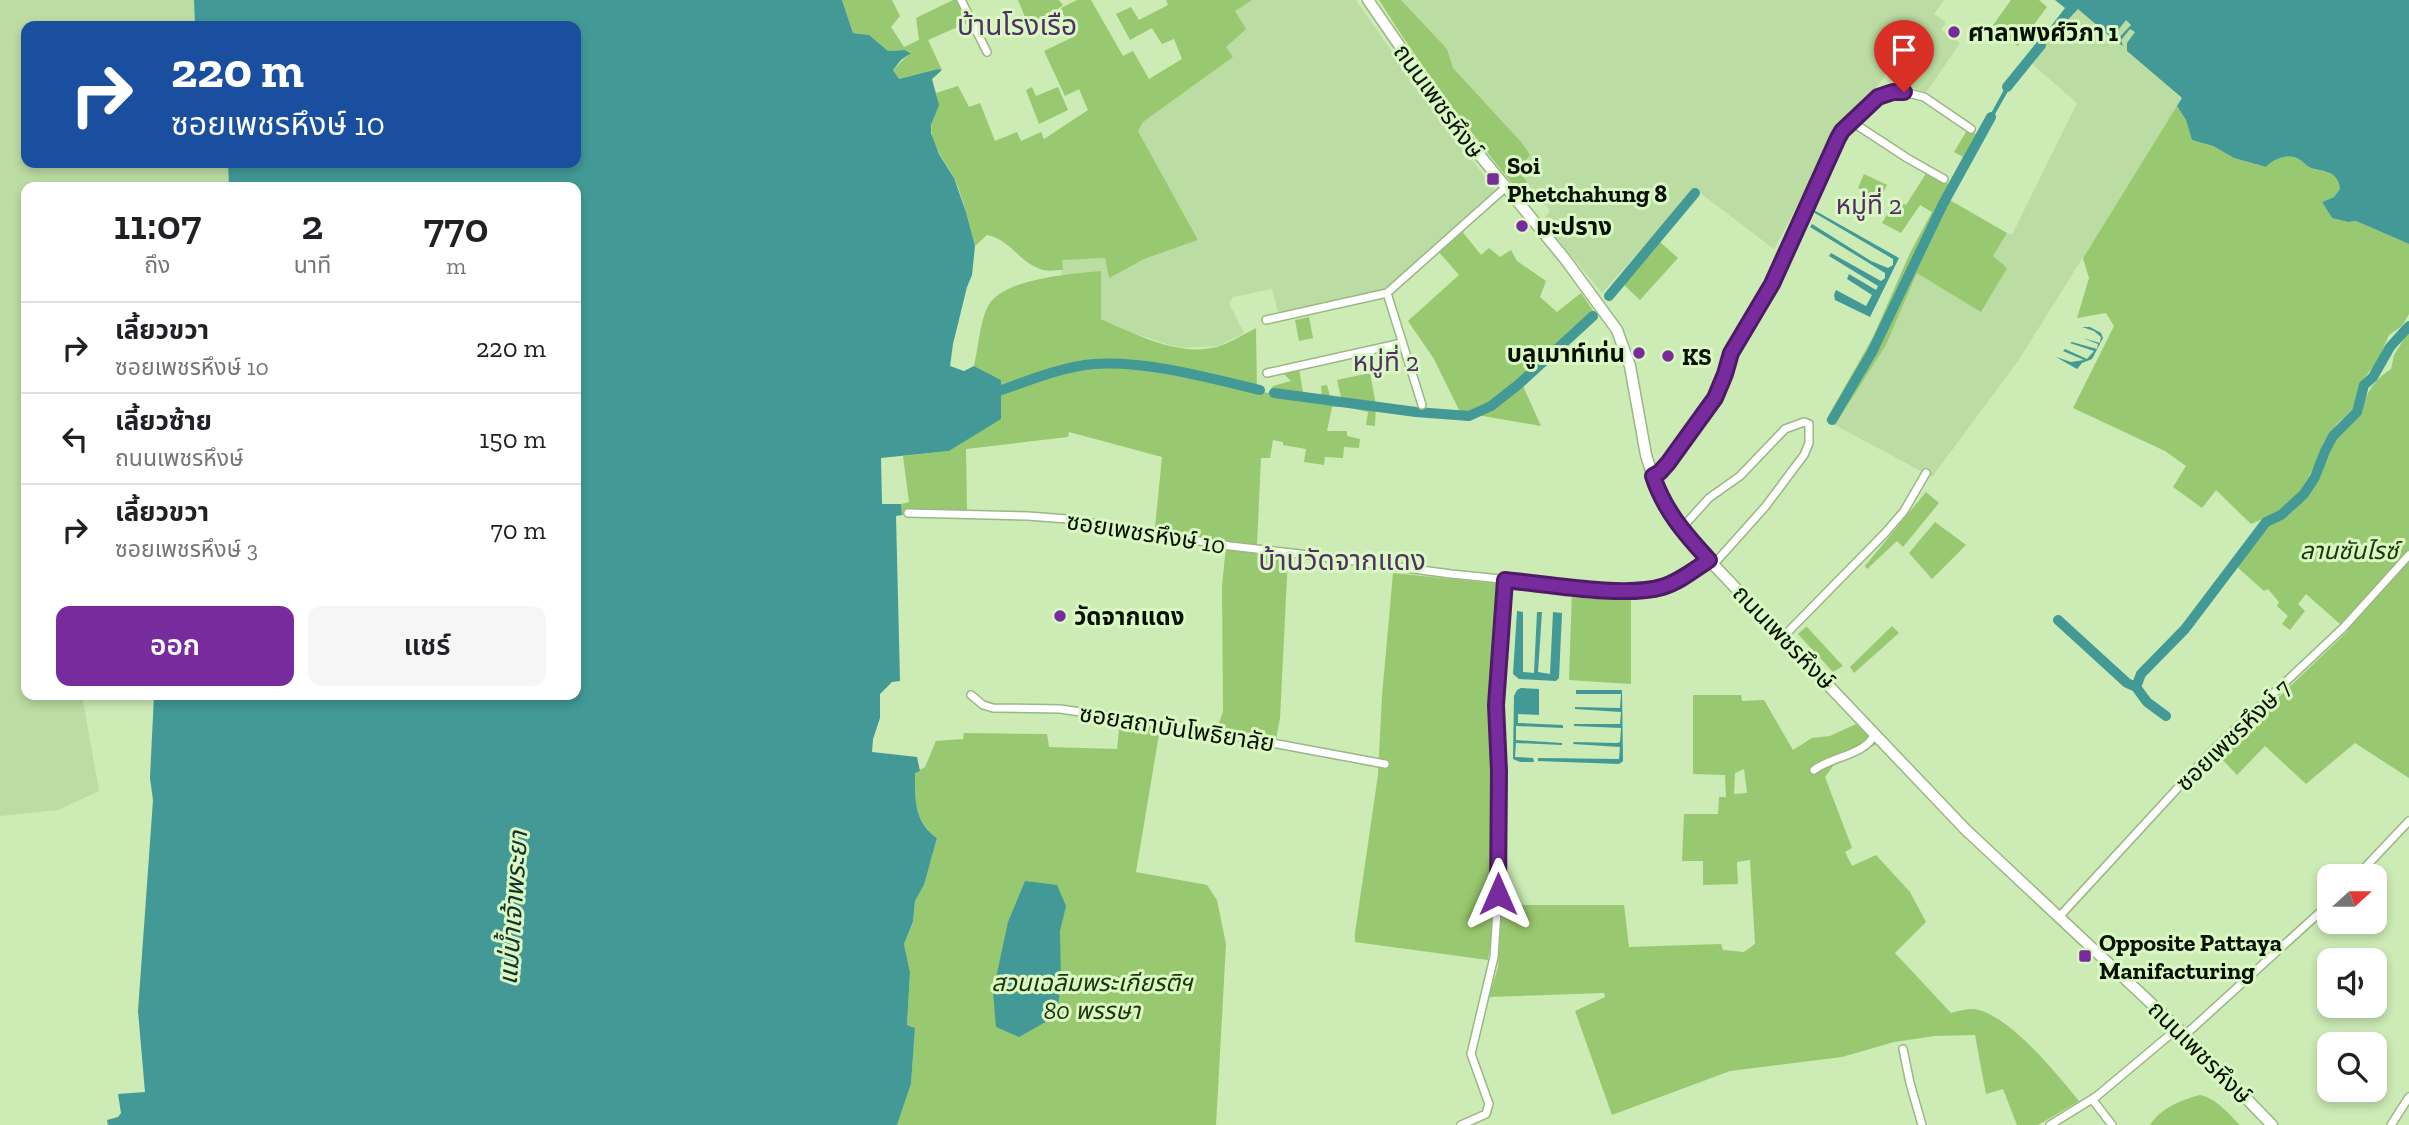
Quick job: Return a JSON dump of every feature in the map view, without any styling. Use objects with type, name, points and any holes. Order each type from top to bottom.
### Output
[{"type":"main road","name":"ถนนเพชรหึงษ์","points":[[1368,0],[1443,110],[1565,259],[1617,330],[1630,366],[1640,424],[1659,496],[1681,529],[1965,829],[2181,1031],[2272,1125]]},
{"type":"street","points":[[961,0],[987,52]]},
{"type":"street","points":[[1653,476],[1668,463],[1715,398],[1731,353],[1772,284],[1830,152],[1842,131],[1878,97],[1893,92],[1923,97],[1971,129]]},
{"type":"street","points":[[1852,122],[1906,158],[1944,179]]},
{"type":"street","points":[[1266,320],[1387,293],[1506,187]]},
{"type":"street","points":[[1387,293],[1422,405]]},
{"type":"street","points":[[1267,373],[1402,343]]},
{"type":"street","name":"ซอยเพชรหึงษ์ 10","points":[[908,513],[1067,519],[1226,546],[1505,580],[1609,590],[1651,589],[1672,583],[1711,562],[1765,507],[1804,455],[1811,431],[1810,424],[1804,422],[1785,429],[1740,477],[1709,498],[1681,529]]},
{"type":"street","points":[[1783,637],[1892,526],[1905,511],[1926,473]]},
{"type":"street","name":"ซอยเพชรหึงษ์ 7","points":[[2059,917],[2210,753],[2343,628],[2409,555]]},
{"type":"street","points":[[1461,1125],[1489,1111],[1489,1104],[1471,1054],[1494,957],[1499,784],[1496,705],[1505,580]]},
{"type":"street","name":"ซอยสถาบันโพธิยาลัย","points":[[971,695],[983,705],[993,708],[1060,709],[1191,728],[1385,764]]},
{"type":"street","points":[[1814,771],[1827,762],[1864,748],[1875,734]]},
{"type":"street","points":[[2368,864],[2409,821]]},
{"type":"street","points":[[2050,1125],[2092,1099],[2181,1031],[2317,914]]},
{"type":"street","points":[[1903,1049],[1922,1125]]},
{"type":"street","points":[[2391,1125],[2409,1097]]},
{"type":"street","points":[[2092,1099],[2112,1125]]},
{"type":"shaded area","points":[[0,0],[194,0],[195,21],[21,21],[21,168],[228,168],[229,182],[21,182],[21,700],[83,700],[99,791],[58,810],[0,816]]},
{"type":"shaded area","points":[[1252,0],[1356,0],[1411,79],[1495,190],[1381,292],[1278,312],[1272,289],[1233,297],[1229,303],[1244,333],[1218,346],[1179,348],[1101,319],[1101,272],[1062,275],[1061,260],[1105,258],[1109,277],[1144,259],[1198,240],[1138,131],[1143,122],[1233,57],[1225,47],[1234,11]]},
{"type":"shaded area","points":[[1386,0],[1944,0],[1934,14],[1946,22],[1941,30],[1960,43],[1925,94],[1886,74],[1862,107],[1834,135],[1774,249],[1695,189],[1602,293],[1543,221],[1550,210],[1519,177]]},
{"type":"shaded area","points":[[2078,9],[2126,20],[2131,25],[2121,40],[2130,28],[2135,32],[2127,51],[2182,99],[2018,361],[1932,477],[1835,425],[1886,345],[1917,273],[2007,268],[1993,256],[2007,233],[2012,235],[2077,103],[2032,64],[2035,55]]},
{"type":"green space","points":[[842,0],[892,0],[900,16],[891,27],[904,47],[919,40],[916,18],[953,0],[959,0],[969,22],[928,40],[942,70],[899,79],[893,70],[911,52],[888,51],[869,35],[853,33]]},
{"type":"green space","points":[[1018,0],[1059,0],[1063,5],[1051,14],[1054,22],[1033,36]]},
{"type":"green space","points":[[1077,0],[1091,0],[1123,56],[1133,51],[1149,79],[1182,59],[1174,39],[1162,44],[1152,28],[1130,40],[1116,14],[1131,7],[1139,20],[1168,5],[1166,0],[1252,0],[1235,11],[1246,29],[1226,47],[1233,57],[1143,122],[1138,131],[1198,240],[1144,259],[1109,278],[1105,258],[1062,260],[1063,270],[1045,270],[1026,261],[1002,241],[987,235],[975,246],[958,186],[936,146],[931,129],[937,105],[936,93],[958,86],[969,107],[980,103],[995,141],[1017,132],[1021,141],[1041,132],[1044,139],[1088,110],[1079,89],[1065,96],[1044,51],[1073,37],[1061,8]]},
{"type":"green space","points":[[1379,0],[1401,0],[1447,49],[1453,68],[1521,142],[1530,155],[1518,170],[1527,182],[1522,187],[1516,188],[1462,120]]},
{"type":"green space","points":[[2011,0],[2039,0],[2047,7],[2018,46],[1991,28]]},
{"type":"green space","points":[[1032,87],[1036,96],[1058,87],[1068,110],[1039,124],[1026,90]]},
{"type":"green space","points":[[2177,106],[2186,120],[2192,140],[2213,146],[2234,158],[2266,167],[2280,158],[2299,159],[2311,168],[2337,179],[2340,189],[2334,197],[2322,202],[2332,218],[2356,221],[2409,244],[2409,314],[2402,326],[2389,335],[2377,362],[2361,382],[2355,407],[2337,424],[2323,443],[2300,493],[2279,512],[2251,524],[2216,490],[2202,508],[2173,487],[2186,466],[2165,451],[2073,408],[2114,326],[2106,313],[2077,318],[2089,278],[2083,258]]},
{"type":"green space","points":[[1981,127],[1986,130],[1948,199],[2007,233],[1993,256],[2007,268],[1981,312],[1917,273],[1886,345],[1835,425],[1826,420],[1873,337],[1910,253],[1932,212],[1920,205],[1901,233],[1882,223],[1896,200],[1906,205],[1927,172],[1948,184],[1963,157],[1954,152],[1968,129],[1977,135]]},
{"type":"green space","points":[[1864,174],[1887,185],[1880,199],[1858,188]]},
{"type":"green space","points":[[1461,230],[1481,255],[1489,248],[1500,257],[1511,250],[1517,261],[1546,281],[1540,297],[1557,312],[1581,293],[1598,318],[1523,386],[1541,426],[1460,412],[1434,359],[1408,321],[1459,275],[1438,251]]},
{"type":"green space","points":[[1660,242],[1678,258],[1640,300],[1622,283]]},
{"type":"green space","points":[[1101,271],[1101,319],[1142,337],[1187,349],[1202,349],[1217,347],[1256,328],[1257,391],[1268,393],[1273,386],[1291,381],[1284,374],[1299,369],[1304,398],[1322,399],[1321,386],[1327,385],[1331,400],[1341,397],[1337,380],[1370,373],[1376,405],[1375,426],[1366,425],[1368,412],[1332,407],[1327,431],[1347,431],[1347,436],[1360,439],[1359,448],[1344,447],[1343,458],[1325,457],[1324,465],[1304,462],[1306,449],[1283,445],[1283,442],[1273,440],[1270,458],[1261,458],[1257,545],[1155,528],[1162,457],[1069,432],[1068,437],[966,449],[967,511],[902,515],[901,504],[909,502],[903,456],[949,451],[1001,418],[1001,380],[974,366],[985,314],[994,298],[1006,290],[1038,279]]},
{"type":"green space","points":[[1309,317],[1313,338],[1299,341],[1295,320]]},
{"type":"green space","name":"ลานซันไรซ์","points":[[2409,331],[2409,778],[2355,743],[2306,784],[2265,746],[2237,775],[2218,755],[2348,631],[2306,594],[2298,604],[2305,611],[2290,630],[2282,624],[2288,616],[2277,606],[2279,602],[2268,589],[2264,591],[2236,566],[2265,528],[2293,509],[2303,498],[2337,436],[2357,415],[2375,383],[2391,369],[2394,355]]},
{"type":"green space","points":[[1926,492],[1939,503],[1903,547],[1897,541],[1867,569],[1865,566]]},
{"type":"green space","points":[[1935,522],[1966,545],[1932,579],[1909,553]]},
{"type":"green space","points":[[1226,546],[1288,558],[1280,718],[1276,739],[1218,726],[1223,711],[1222,586]]},
{"type":"green space","points":[[1393,573],[1500,584],[1493,700],[1489,700],[1494,764],[1496,864],[1488,960],[1355,942],[1378,775]]},
{"type":"green space","points":[[1572,591],[1631,595],[1631,684],[1569,680]]},
{"type":"green space","points":[[1892,626],[1899,633],[1854,673],[1850,667]]},
{"type":"green space","points":[[1806,627],[1843,666],[1833,672],[1798,634]]},
{"type":"green space","points":[[1693,695],[1741,695],[1742,701],[1764,700],[1793,750],[1812,738],[1830,736],[1856,724],[1877,744],[1833,766],[1825,777],[1852,848],[1845,852],[1852,866],[1876,855],[1910,892],[1926,922],[1895,953],[1951,1013],[1973,1009],[2001,1021],[2016,1032],[2079,1101],[2038,1125],[2017,1125],[2003,1089],[1986,1094],[1975,1035],[1935,1036],[1894,1042],[1842,1057],[1730,1071],[1612,1115],[1575,1011],[1605,997],[1604,993],[1489,997],[1498,967],[1502,905],[1624,905],[1629,947],[1721,944],[1723,950],[1744,952],[1755,944],[1750,860],[1737,862],[1738,884],[1703,885],[1703,861],[1682,861],[1684,814],[1718,814],[1719,797],[1726,797],[1725,775],[1693,774]],"holes":[[[1744,769],[1747,793],[1734,794],[1735,773]]]},
{"type":"green space","name":"สวนเฉลิมพระเกียรติฯ 80 พรรษา","points":[[1120,721],[1160,728],[1136,872],[1207,885],[1217,900],[1226,944],[1216,1125],[897,1125],[911,1084],[915,1028],[907,1025],[910,972],[904,944],[913,923],[915,901],[924,885],[937,838],[924,824],[917,809],[915,773],[925,767],[936,741],[963,739],[964,733],[1047,734],[1049,747],[1117,749]]},
{"type":"green space","points":[[2200,1095],[2217,1103],[2240,1125],[2150,1125],[2172,1106]]},
{"type":"water","name":"แม่น้ำเจ้าพระยา","points":[[194,0],[842,0],[853,33],[869,35],[888,51],[905,50],[911,53],[893,70],[899,79],[942,70],[932,79],[939,105],[931,125],[931,133],[939,154],[954,178],[975,246],[972,275],[953,344],[950,366],[964,371],[974,366],[1001,380],[1001,419],[949,451],[881,458],[882,504],[901,504],[902,515],[896,516],[900,681],[892,682],[880,694],[880,718],[872,752],[917,757],[920,771],[915,773],[917,809],[924,825],[937,838],[924,885],[915,901],[913,922],[904,944],[910,972],[907,1025],[915,1028],[911,1084],[897,1125],[108,1125],[107,1120],[118,1117],[121,1113],[118,1094],[145,1092],[138,1011],[153,800],[150,778],[154,700],[581,700],[581,182],[229,182],[228,168],[581,168],[581,21],[195,21]]},
{"type":"water","points":[[2055,0],[2409,0],[2409,244],[2356,221],[2332,218],[2322,202],[2334,197],[2340,189],[2337,179],[2330,173],[2311,168],[2293,157],[2280,158],[2266,167],[2234,158],[2213,146],[2192,140],[2186,120],[2177,106],[2182,98],[2127,51],[2127,43],[2135,32],[2130,29],[2121,40],[2123,46],[2116,41],[2131,25],[2126,20],[2112,38],[2078,9],[2035,55],[2031,52],[2065,8]]},
{"type":"water","points":[[2012,75],[2015,79],[1986,130],[1983,128]]},
{"type":"water","points":[[1814,210],[1899,258],[1870,317],[1835,300],[1834,295],[1836,290],[1866,306],[1872,295],[1847,279],[1849,274],[1876,290],[1878,286],[1829,256],[1831,253],[1881,281],[1885,278],[1885,273],[1810,227],[1812,224],[1871,261],[1888,268],[1893,265],[1893,259],[1813,212]]},
{"type":"water","points":[[2082,327],[2090,327],[2101,333],[2103,338],[2092,359],[2082,363],[2077,369],[2056,357],[2071,362],[2084,360],[2063,351],[2065,349],[2087,359],[2094,351],[2070,343],[2072,342],[2097,349],[2098,344],[2083,338],[2100,343],[2101,337]]},
{"type":"water","points":[[1517,611],[1523,612],[1523,672],[1534,673],[1537,612],[1542,612],[1538,672],[1550,674],[1553,612],[1562,613],[1559,678],[1556,681],[1519,679],[1513,674]]},
{"type":"water","points":[[1521,688],[1539,689],[1539,715],[1518,714],[1518,723],[1563,725],[1563,728],[1516,726],[1516,740],[1562,743],[1516,743],[1515,757],[1533,758],[1534,762],[1513,759],[1514,696]]},
{"type":"water","points":[[1576,690],[1622,690],[1623,761],[1619,764],[1538,761],[1538,758],[1619,759],[1620,747],[1573,744],[1620,742],[1621,728],[1574,724],[1620,724],[1621,712],[1575,707],[1620,708],[1621,694],[1576,694]]},
{"type":"water","points":[[1025,881],[1057,885],[1066,906],[1060,931],[1061,986],[1056,1016],[1019,1037],[996,1027],[993,992],[1008,922]]},
{"type":"waterway","points":[[2007,87],[2041,45]]},
{"type":"waterway","points":[[1832,420],[1872,352],[1943,204],[1991,117]]},
{"type":"waterway","points":[[1609,296],[1695,193]]},
{"type":"waterway","points":[[1274,393],[1416,412],[1469,416],[1491,406],[1519,384],[1593,316]]},
{"type":"waterway","points":[[2166,716],[2147,702],[2136,687],[2141,674],[2185,629],[2266,522],[2281,515],[2304,494],[2315,477],[2333,436],[2357,412],[2364,385],[2373,377],[2390,347],[2409,326]]},
{"type":"waterway","points":[[990,394],[1068,368],[1113,363],[1177,371],[1260,390]]},
{"type":"waterway","points":[[2058,620],[2127,683],[2136,687]]},
{"type":"place","name":"ศาลาพงศ์วิภา 1","points":[[1954,32]]},
{"type":"place","name":"Soi Phetchahung 8","points":[[1493,179]]},
{"type":"place","name":"มะปราง","points":[[1522,226]]},
{"type":"place","name":"บลูเมาท์เท่น","points":[[1639,353]]},
{"type":"place","name":"KS","points":[[1668,356]]},
{"type":"place","name":"วัดจากแดง","points":[[1060,616]]},
{"type":"place","name":"Opposite Pattaya Manifacturing","points":[[2085,956]]},
{"type":"district","name":"บ้านโรงเรือ","points":[[1017,25]]},
{"type":"district","name":"หมู่ที่ 2","points":[[1869,205]]},
{"type":"district","name":"หมู่ที่ 2","points":[[1386,362]]},
{"type":"district","name":"บ้านวัดจากแดง","points":[[1342,560]]},
{"type":"route","points":[[1498,894],[1499,771],[1496,705],[1505,580],[1609,590],[1651,589],[1672,583],[1709,560],[1667,511],[1653,476],[1668,463],[1715,398],[1731,353],[1772,284],[1830,152],[1842,131],[1878,97],[1904,92]]}]
